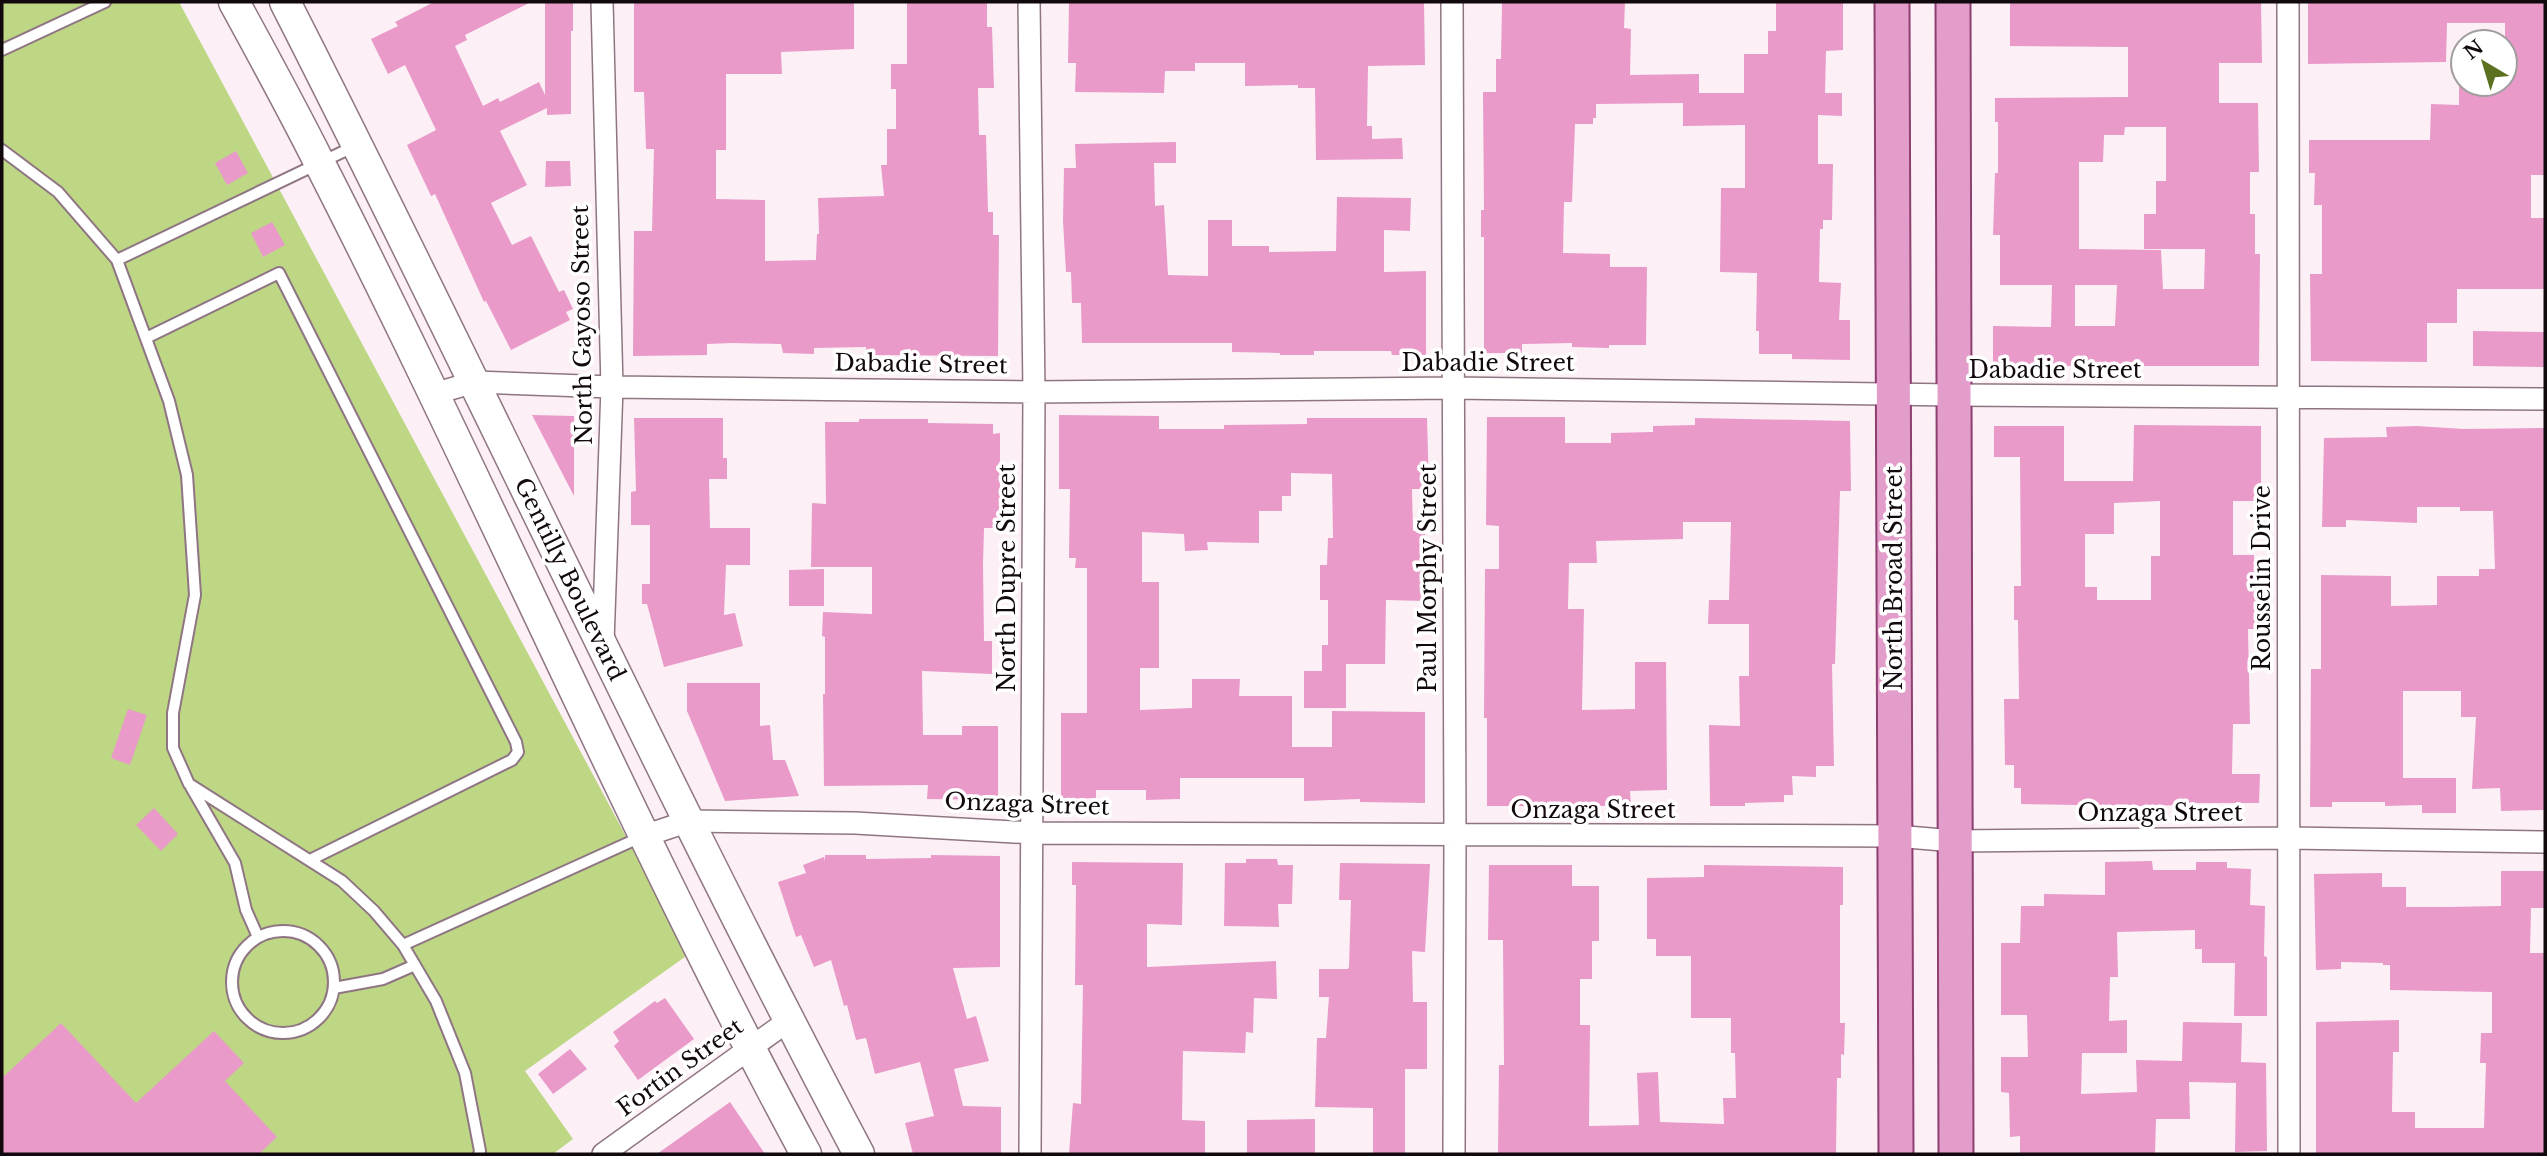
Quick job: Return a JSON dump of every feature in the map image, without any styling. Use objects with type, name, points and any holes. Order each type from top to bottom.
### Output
[{"type":"main road","name":"Gentilly Boulevard","points":[[234,2],[320,162],[644,836],[750,1049],[806,1154]]},
{"type":"main road","name":"Gentilly Boulevard","points":[[285,2],[358,145],[788,1021],[859,1154]]},
{"type":"main road","name":"North Broad Street","points":[[1892,2],[1896,1154]]},
{"type":"main road","points":[[1952,2],[1956,1154]]},
{"type":"street","name":"North Gayoso Street","points":[[602,2],[612,387],[603,648]]},
{"type":"street","name":"North Dupre Street","points":[[1029,2],[1034,392],[1030,1154]]},
{"type":"street","name":"Paul Morphy Street","points":[[1452,2],[1454,1154]]},
{"type":"street","name":"Rousselin Drive","points":[[2288,2],[2289,1154]]},
{"type":"street","name":"Dabadie Street","points":[[433,394],[474,382],[612,387],[1034,392],[1454,388],[1954,396],[2545,399]]},
{"type":"street","name":"Onzaga Street","points":[[644,836],[689,821],[855,823],[1032,833],[1895,836],[1955,841],[2289,838],[2545,842]]},
{"type":"street","name":"Fortin Street","points":[[604,1154],[788,1021]]},
{"type":"lane","points":[[2,50],[105,2]]},
{"type":"lane","points":[[117,260],[358,145]]},
{"type":"lane","points":[[2,150],[58,192],[117,260],[169,401],[187,475],[195,595],[173,712],[173,748],[189,784],[235,863],[246,910],[258,937]]},
{"type":"lane","points":[[146,338],[279,273],[516,742],[518,752],[512,760],[310,860]]},
{"type":"lane","points":[[189,784],[342,881],[374,911],[403,945],[436,1000],[465,1073],[479,1154]]},
{"type":"lane","points":[[403,945],[644,836]]},
{"type":"lane","points":[[274,931],[291,931],[307,936],[321,946],[330,960],[334,988],[327,1009],[316,1021],[301,1030],[284,1033],[267,1031],[252,1023],[240,1011],[233,995],[231,978],[236,961],[245,947],[258,937],[274,931]]},
{"type":"lane","points":[[334,988],[383,979],[415,965]]},
{"type":"green space","points":[[2,2],[179,2],[689,954],[525,1071],[573,1139],[553,1154],[2,1154]]},
{"type":"building","points":[[434,2],[531,2],[465,35],[467,40],[455,46],[483,106],[498,98],[500,102],[539,82],[545,95],[545,2],[573,2],[571,114],[547,115],[547,108],[500,131],[527,185],[491,203],[512,245],[531,236],[559,292],[564,290],[573,309],[566,312],[570,320],[511,350],[486,301],[484,302],[435,194],[431,196],[407,145],[436,130],[405,65],[388,74],[371,39],[398,26],[395,22]]},
{"type":"building","points":[[634,2],[854,2],[854,49],[781,52],[782,74],[726,74],[726,150],[716,150],[716,199],[765,200],[765,261],[816,260],[819,234],[818,198],[884,196],[881,165],[887,165],[887,129],[896,129],[896,89],[891,89],[891,64],[907,64],[907,2],[987,2],[987,27],[992,27],[994,88],[978,88],[979,135],[986,135],[988,212],[993,212],[993,235],[999,235],[998,356],[866,355],[866,347],[814,348],[814,354],[783,353],[781,344],[732,343],[707,344],[707,355],[633,356],[634,231],[652,231],[654,149],[646,149],[644,92],[634,92]]},
{"type":"building","points":[[1069,2],[1424,2],[1425,65],[1368,66],[1367,126],[1372,126],[1372,139],[1402,138],[1403,159],[1316,160],[1315,88],[1298,88],[1298,85],[1245,86],[1245,63],[1195,63],[1195,71],[1165,71],[1164,93],[1075,92],[1076,63],[1068,63]]},
{"type":"building","points":[[1625,2],[1624,28],[1631,29],[1630,75],[1699,74],[1699,93],[1744,93],[1744,54],[1768,54],[1768,31],[1776,31],[1776,2],[1843,2],[1843,50],[1826,51],[1825,93],[1842,93],[1842,116],[1818,115],[1818,164],[1833,164],[1832,220],[1823,220],[1823,229],[1820,229],[1819,282],[1841,283],[1839,320],[1850,320],[1850,360],[1792,359],[1792,354],[1759,354],[1759,331],[1756,331],[1757,273],[1720,272],[1721,188],[1745,188],[1745,125],[1683,126],[1683,103],[1596,104],[1593,124],[1575,124],[1572,202],[1564,202],[1563,253],[1610,254],[1610,267],[1647,267],[1646,345],[1609,345],[1609,348],[1572,347],[1572,343],[1522,344],[1522,353],[1484,353],[1484,237],[1481,237],[1481,210],[1484,210],[1483,92],[1496,92],[1496,59],[1501,59],[1502,3]]},
{"type":"building","points":[[2261,2],[2262,63],[2219,63],[2219,103],[2258,103],[2259,172],[2250,172],[2250,214],[2255,214],[2255,254],[2260,254],[2259,366],[1993,366],[1993,326],[2051,327],[2052,285],[2000,285],[2000,235],[1993,235],[1995,173],[1998,173],[1995,98],[2128,97],[2128,47],[2010,46],[2010,3]],"holes":[[[2125,127],[2166,127],[2166,181],[2156,181],[2156,214],[2144,214],[2144,249],[2205,249],[2204,289],[2163,289],[2161,250],[2079,249],[2079,162],[2103,162],[2104,135],[2124,135]],[[2075,285],[2117,285],[2115,326],[2075,326]]]},
{"type":"building","points":[[2308,2],[2545,2],[2545,175],[2531,175],[2531,218],[2545,218],[2545,289],[2457,289],[2457,323],[2427,323],[2427,362],[2311,361],[2310,274],[2322,274],[2322,205],[2314,205],[2315,173],[2309,173],[2309,140],[2430,140],[2431,104],[2459,105],[2459,98],[2519,98],[2519,28],[2505,28],[2505,23],[2447,23],[2446,62],[2308,64]]},
{"type":"building","points":[[1176,142],[1176,163],[1154,163],[1155,206],[1164,205],[1168,275],[1208,276],[1208,220],[1232,220],[1232,246],[1269,246],[1269,252],[1336,251],[1337,197],[1411,198],[1410,231],[1384,230],[1384,272],[1426,271],[1426,355],[1392,355],[1391,351],[1314,351],[1314,355],[1280,355],[1232,352],[1232,343],[1082,343],[1081,303],[1072,303],[1071,272],[1066,272],[1063,221],[1064,168],[1076,168],[1075,144]]},
{"type":"building","points":[[236,151],[248,173],[227,185],[215,163]]},
{"type":"building","points":[[546,161],[570,161],[571,186],[545,187]]},
{"type":"building","points":[[272,222],[285,245],[263,257],[251,233]]},
{"type":"building","points":[[2473,331],[2545,332],[2545,367],[2473,366]]},
{"type":"building","points":[[532,415],[574,416],[574,496]]},
{"type":"building","points":[[1059,415],[1159,416],[1159,429],[1224,429],[1224,425],[1307,424],[1307,418],[1427,418],[1429,489],[1412,489],[1413,531],[1425,531],[1424,601],[1386,600],[1385,664],[1346,664],[1346,708],[1304,708],[1304,671],[1322,671],[1322,645],[1328,645],[1328,600],[1320,600],[1320,565],[1327,565],[1328,538],[1333,538],[1332,474],[1291,473],[1291,496],[1282,496],[1282,511],[1259,511],[1259,543],[1207,542],[1208,550],[1185,551],[1184,534],[1142,532],[1142,582],[1159,582],[1159,668],[1140,668],[1140,710],[1192,708],[1192,679],[1240,679],[1239,696],[1292,696],[1292,747],[1332,747],[1332,711],[1425,712],[1425,803],[1360,802],[1360,799],[1304,801],[1304,778],[1180,778],[1180,799],[1146,800],[1146,790],[1096,790],[1096,798],[1061,799],[1061,713],[1087,713],[1087,568],[1075,568],[1076,558],[1069,558],[1070,489],[1059,489]]},
{"type":"building","points":[[1487,417],[1565,417],[1565,443],[1611,443],[1611,433],[1653,432],[1653,426],[1695,425],[1695,418],[1850,421],[1851,491],[1840,491],[1835,664],[1832,664],[1834,766],[1816,766],[1816,777],[1792,776],[1793,795],[1784,795],[1784,802],[1710,806],[1709,725],[1740,726],[1739,676],[1749,676],[1749,624],[1708,624],[1709,600],[1729,600],[1731,522],[1683,522],[1683,539],[1596,541],[1597,563],[1569,563],[1568,609],[1584,609],[1582,710],[1635,709],[1635,662],[1666,662],[1667,790],[1630,791],[1631,806],[1487,806],[1487,718],[1484,718],[1485,569],[1499,569],[1499,526],[1486,525]]},
{"type":"building","points":[[634,418],[723,418],[723,458],[727,458],[727,479],[709,479],[710,528],[750,528],[750,565],[726,565],[724,615],[735,613],[743,646],[664,667],[647,604],[642,604],[642,584],[650,584],[650,525],[631,525],[631,492],[636,491]]},
{"type":"building","points":[[859,419],[928,419],[928,423],[993,424],[993,434],[1000,433],[1000,528],[984,528],[984,641],[992,641],[992,674],[922,671],[923,735],[962,735],[962,726],[998,726],[998,800],[927,799],[928,785],[824,786],[823,612],[872,614],[872,567],[811,567],[812,503],[826,504],[825,422],[859,422]]},
{"type":"building","points":[[2134,425],[2261,426],[2261,501],[2233,501],[2233,555],[2254,555],[2257,629],[2248,629],[2250,724],[2233,724],[2232,774],[2260,774],[2259,803],[2140,806],[2021,804],[2021,788],[2014,788],[2014,765],[2005,765],[2004,699],[2019,699],[2018,620],[2014,620],[2014,586],[2021,586],[2020,457],[1994,457],[1994,426],[2064,426],[2064,481],[2133,481]],"holes":[[[2160,501],[2160,556],[2151,556],[2151,600],[2097,600],[2097,587],[2085,587],[2085,534],[2114,534],[2114,503]]]},
{"type":"building","points":[[2386,427],[2464,429],[2545,428],[2545,810],[2501,811],[2500,788],[2472,789],[2476,717],[2461,717],[2461,691],[2403,691],[2403,778],[2456,778],[2456,813],[2422,813],[2422,805],[2385,806],[2385,802],[2332,802],[2332,807],[2310,807],[2311,669],[2321,669],[2321,575],[2391,576],[2391,606],[2437,605],[2437,576],[2479,576],[2479,569],[2495,569],[2493,511],[2460,511],[2460,507],[2417,507],[2417,523],[2346,520],[2346,527],[2322,527],[2324,438],[2387,437]]},
{"type":"building","points":[[824,569],[824,606],[789,606],[789,570]]},
{"type":"building","points":[[687,683],[760,683],[760,726],[770,725],[773,760],[785,760],[799,796],[725,801],[687,711]]},
{"type":"building","points":[[128,709],[147,715],[130,765],[111,758]]},
{"type":"building","points":[[154,808],[178,834],[161,851],[136,825]]},
{"type":"building","points":[[825,855],[866,855],[866,859],[931,858],[931,855],[1000,856],[1000,967],[953,968],[967,1019],[976,1016],[989,1061],[954,1069],[963,1106],[1001,1107],[1001,1154],[913,1154],[905,1123],[934,1116],[920,1062],[875,1074],[866,1038],[856,1040],[831,960],[814,967],[801,935],[796,937],[778,882],[806,873],[803,865],[824,857],[825,861]]},
{"type":"building","points":[[1246,859],[1277,859],[1278,865],[1293,865],[1292,904],[1278,904],[1279,927],[1224,926],[1225,863],[1246,863]]},
{"type":"building","points":[[2152,861],[2153,870],[2196,870],[2196,862],[2227,862],[2227,868],[2251,869],[2250,905],[2265,906],[2267,1016],[2234,1016],[2235,963],[2202,963],[2202,949],[2195,949],[2195,930],[2117,932],[2118,977],[2110,977],[2109,1021],[2127,1020],[2127,1053],[2082,1053],[2081,1094],[2137,1092],[2136,1060],[2182,1061],[2183,1022],[2242,1023],[2241,1062],[2266,1063],[2267,1151],[2235,1152],[2236,1083],[2189,1082],[2190,1119],[2156,1119],[2155,1154],[2020,1154],[2020,1136],[2010,1137],[2009,1093],[2001,1092],[2001,1057],[2028,1057],[2027,1015],[2001,1015],[2001,943],[2020,943],[2021,906],[2044,906],[2044,894],[2105,895],[2105,862]]},
{"type":"building","points":[[1072,862],[1183,863],[1182,925],[1147,924],[1147,967],[1276,961],[1277,999],[1254,998],[1253,1033],[1246,1032],[1245,1053],[1183,1051],[1182,1120],[1205,1121],[1205,1154],[1069,1154],[1073,1103],[1081,1104],[1083,985],[1075,985],[1076,885],[1072,885]]},
{"type":"building","points":[[1340,863],[1430,864],[1425,952],[1412,951],[1413,1002],[1427,1002],[1427,1069],[1405,1069],[1405,1154],[1373,1154],[1373,1108],[1315,1107],[1317,1038],[1326,1038],[1329,997],[1319,997],[1319,969],[1349,967],[1351,900],[1339,900]]},
{"type":"building","points":[[1489,865],[1572,865],[1572,886],[1599,886],[1599,941],[1592,941],[1592,979],[1580,979],[1580,1025],[1590,1025],[1589,1126],[1639,1125],[1637,1073],[1658,1072],[1660,1122],[1724,1124],[1723,1098],[1736,1098],[1735,1053],[1731,1053],[1731,1018],[1691,1018],[1691,956],[1656,956],[1656,939],[1647,939],[1647,878],[1704,877],[1704,865],[1843,867],[1843,905],[1840,905],[1840,1023],[1845,1023],[1841,1078],[1837,1078],[1836,1154],[1498,1154],[1499,1065],[1504,1065],[1503,940],[1488,940]]},
{"type":"building","points":[[2501,871],[2545,871],[2545,908],[2531,908],[2530,953],[2545,953],[2545,1154],[2316,1154],[2316,1022],[2399,1020],[2399,1052],[2393,1052],[2392,1112],[2415,1112],[2415,1128],[2484,1128],[2486,1063],[2480,1063],[2481,1033],[2492,1033],[2492,992],[2390,990],[2390,965],[2383,963],[2341,962],[2341,969],[2316,970],[2314,874],[2382,873],[2382,887],[2406,887],[2406,907],[2449,907],[2501,906]]},
{"type":"building","points":[[665,998],[694,1039],[638,1080],[614,1046],[619,1041],[613,1032],[655,1001],[657,1003]]},
{"type":"building","points":[[61,1023],[136,1103],[214,1031],[244,1063],[225,1081],[277,1137],[259,1154],[2,1154],[2,1078]]},
{"type":"building","points":[[570,1049],[587,1069],[553,1094],[538,1074]]},
{"type":"building","points":[[730,1102],[765,1154],[657,1154]]},
{"type":"building","points":[[1315,1119],[1315,1154],[1247,1154],[1247,1120]]}]
